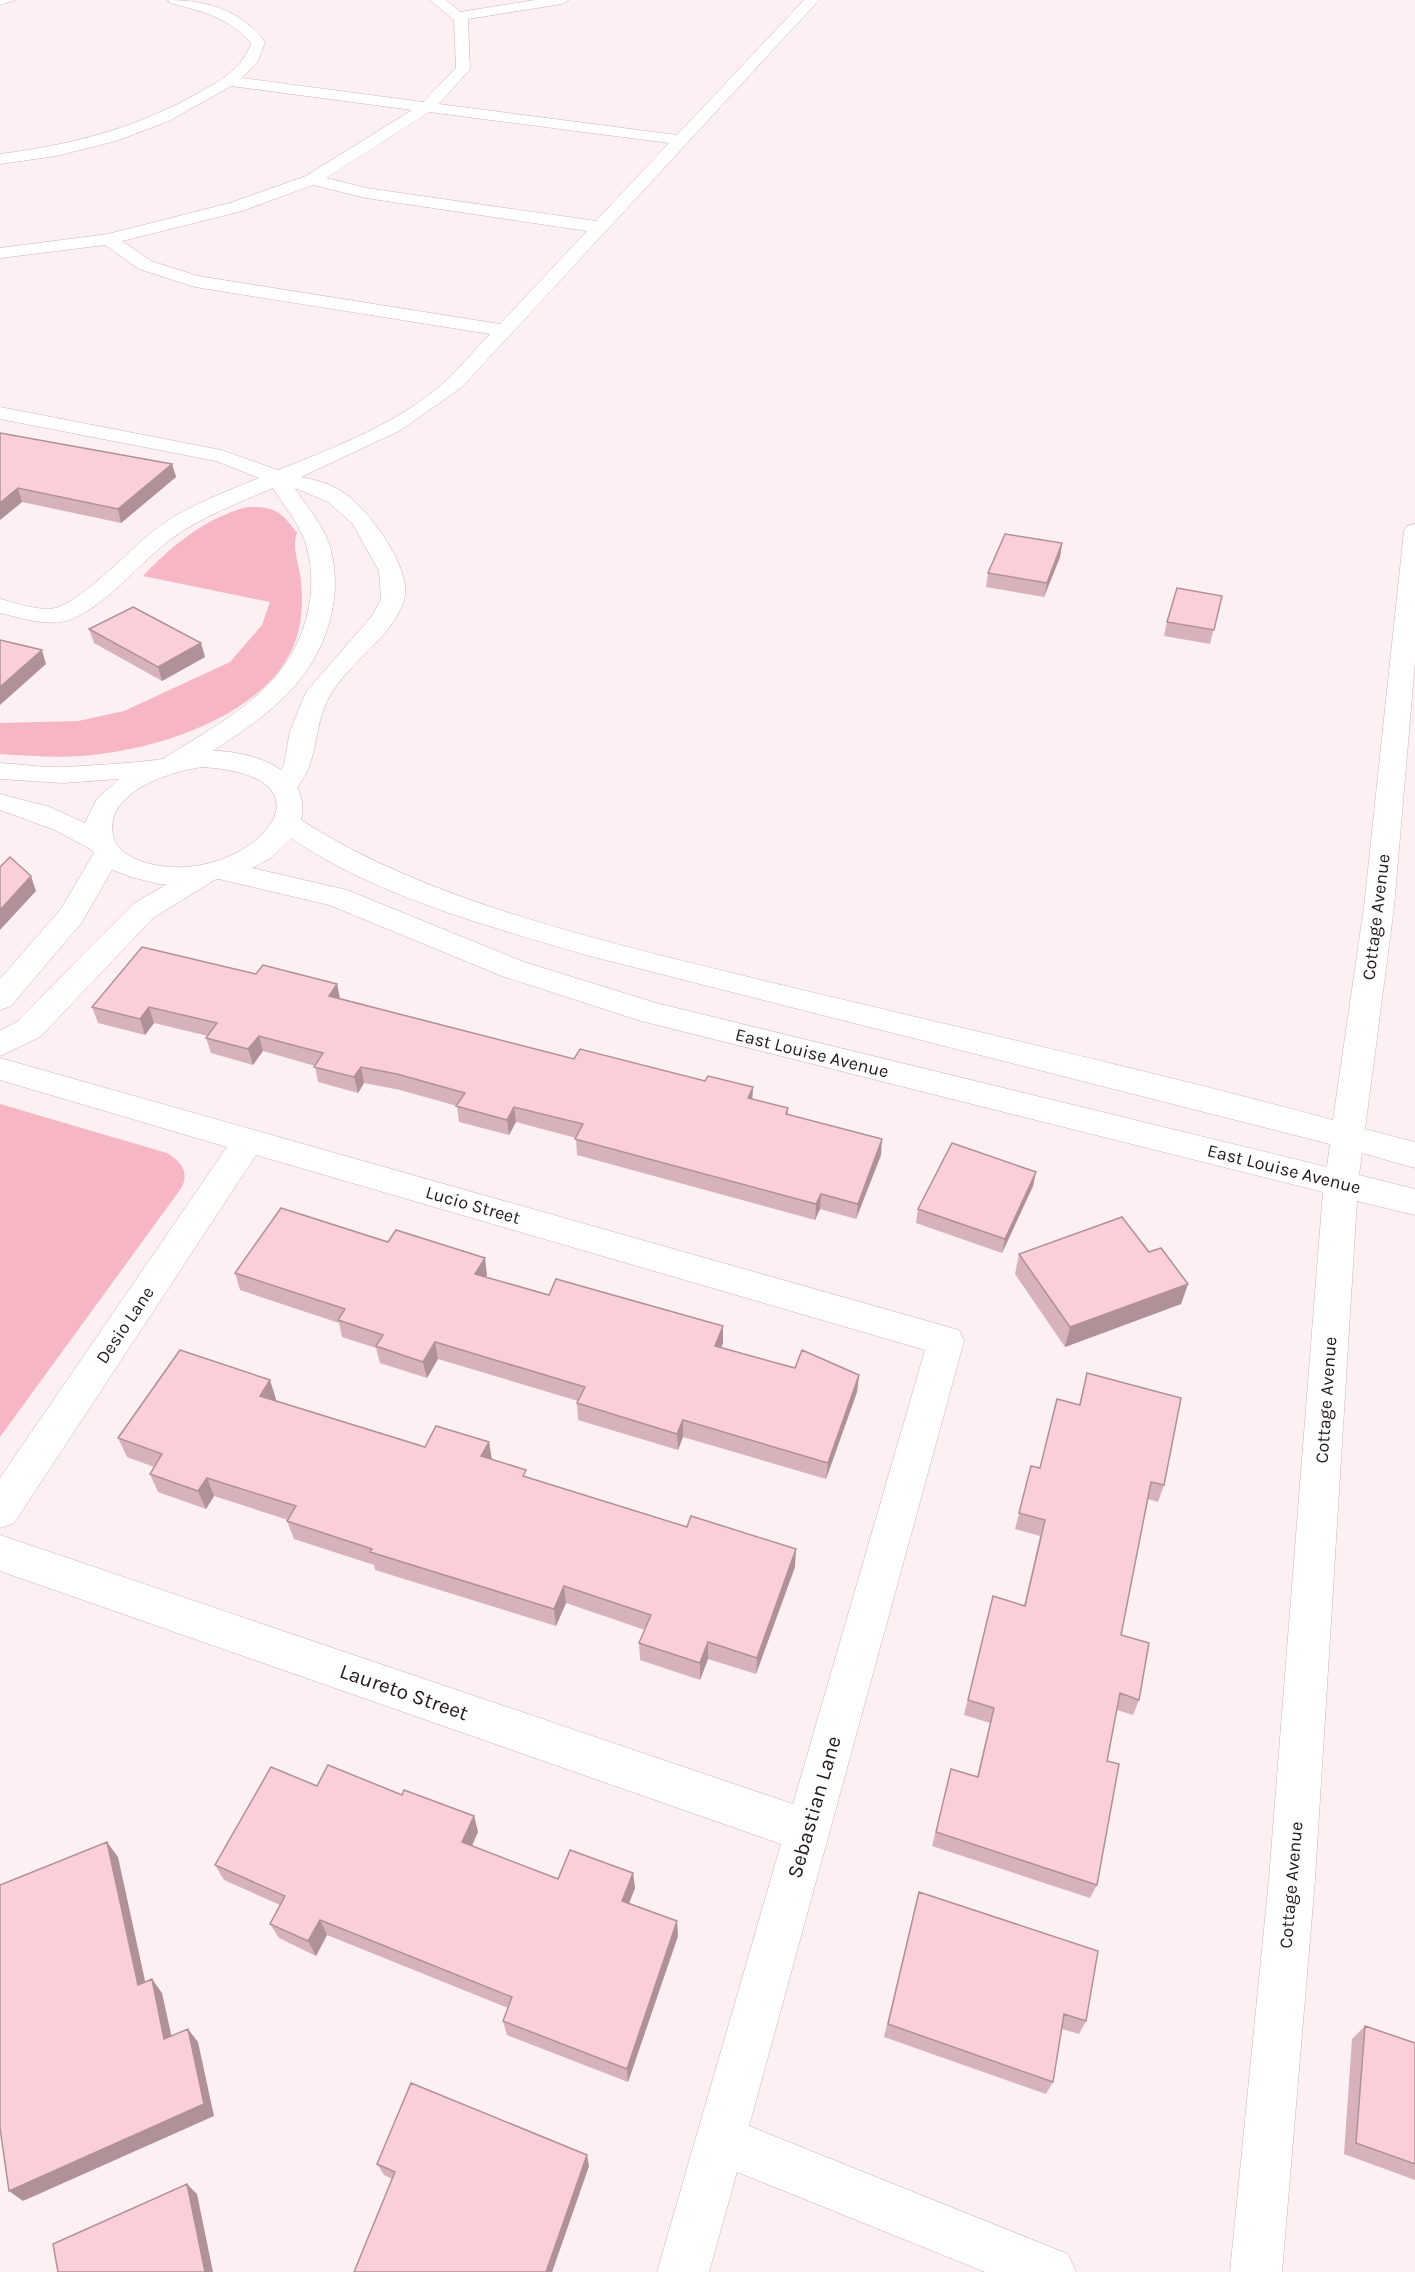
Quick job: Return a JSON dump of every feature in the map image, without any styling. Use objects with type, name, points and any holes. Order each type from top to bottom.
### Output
[{"type":"street","points":[[0,1],[9,0]]},
{"type":"street","points":[[0,159],[79,147],[141,129],[171,115],[228,81],[250,62],[258,42],[244,25],[233,17],[216,10],[175,0]]},
{"type":"street","points":[[0,253],[108,239],[236,207],[312,180],[428,106],[463,69],[462,19],[437,0]]},
{"type":"street","points":[[459,16],[562,0]]},
{"type":"street","points":[[0,606],[39,615],[64,614],[95,593],[162,535],[186,519],[415,413],[455,383],[812,0]]},
{"type":"street","points":[[228,81],[680,140]]},
{"type":"street","points":[[312,180],[366,193],[599,227]]},
{"type":"street","points":[[108,239],[145,265],[195,281],[502,330]]},
{"type":"street","points":[[0,413],[221,456],[278,478],[310,485],[350,508],[378,545],[391,571],[393,599],[382,619],[319,692],[303,730],[297,765],[284,786]]},
{"type":"street","points":[[0,999],[72,915],[105,848],[97,828],[101,814],[113,795],[135,779],[168,765],[266,702],[298,668],[316,636],[322,603],[322,560],[307,520],[287,495],[278,478]]},
{"type":"street","name":"Cottage Avenue","points":[[1256,2272],[1292,1879],[1341,1184],[1379,907],[1415,531]]},
{"type":"street","points":[[0,771],[62,775],[168,765],[202,759],[236,761],[271,774],[284,786],[291,804],[287,823],[335,854],[388,878],[555,936],[634,959],[1347,1136],[1415,1155]]},
{"type":"street","name":"East Louise Avenue","points":[[0,802],[41,812],[105,848],[124,865],[148,873],[176,876],[213,872],[250,858],[273,842],[287,823]]},
{"type":"street","points":[[0,1045],[28,1029],[143,911],[213,872]]},
{"type":"street","name":"East Louise Avenue","points":[[213,872],[337,897],[513,969],[652,1013],[1415,1202]]},
{"type":"street","name":"Lucio Street","points":[[0,1069],[946,1341]]},
{"type":"street","name":"Desio Lane","points":[[0,1511],[249,1140]]},
{"type":"street","name":"Sebastian Lane","points":[[683,2272],[946,1341]]},
{"type":"street","name":"Laureto Street","points":[[0,1552],[807,1831]]},
{"type":"street","points":[[720,2140],[1050,2272]]},
{"type":"shaded area","points":[[248,507],[271,509],[277,512],[297,533],[295,551],[302,595],[300,623],[297,636],[285,662],[267,685],[243,704],[216,720],[157,743],[88,756],[50,757],[0,754],[0,723],[78,721],[124,711],[230,662],[262,625],[270,602],[143,576],[165,554],[204,525],[233,511]]},
{"type":"shaded area","points":[[0,1104],[167,1153],[180,1163],[185,1176],[182,1187],[0,1437]]},
{"type":"building","points":[[0,433],[172,464],[118,509],[18,488],[0,503]]},
{"type":"building","points":[[1005,534],[1062,543],[1047,583],[988,573]]},
{"type":"building","points":[[1177,588],[1222,596],[1214,630],[1167,622]]},
{"type":"building","points":[[133,607],[201,643],[158,667],[89,629]]},
{"type":"building","points":[[0,640],[42,650],[0,687]]},
{"type":"building","points":[[10,857],[31,876],[0,910],[0,867]]},
{"type":"building","points":[[142,947],[256,974],[263,965],[337,984],[329,996],[574,1059],[580,1049],[705,1081],[708,1076],[753,1087],[748,1098],[788,1108],[786,1114],[882,1139],[858,1204],[821,1194],[816,1204],[575,1139],[583,1124],[514,1107],[507,1120],[456,1106],[465,1093],[397,1074],[361,1067],[354,1077],[314,1067],[323,1053],[259,1036],[248,1049],[206,1038],[217,1023],[149,1007],[140,1019],[92,1007]]},
{"type":"building","points":[[952,1143],[1036,1172],[1005,1239],[918,1209]]},
{"type":"building","points":[[281,1208],[388,1242],[396,1230],[485,1258],[475,1274],[549,1295],[556,1279],[723,1326],[715,1346],[795,1368],[802,1350],[859,1375],[828,1463],[683,1420],[677,1434],[577,1403],[585,1387],[435,1342],[423,1362],[376,1346],[383,1335],[338,1320],[345,1309],[235,1273]]},
{"type":"building","points":[[1122,1217],[1149,1252],[1161,1248],[1188,1284],[1070,1327],[1019,1254]]},
{"type":"building","points":[[180,1350],[270,1380],[260,1396],[425,1447],[436,1426],[489,1442],[481,1456],[526,1470],[523,1476],[687,1527],[691,1516],[796,1549],[757,1658],[708,1642],[700,1663],[639,1643],[651,1615],[564,1586],[554,1609],[370,1552],[372,1549],[287,1521],[296,1506],[207,1478],[198,1491],[150,1474],[162,1454],[118,1438]]},
{"type":"building","points":[[1087,1373],[1181,1398],[1164,1485],[1151,1482],[1121,1635],[1149,1643],[1139,1700],[1120,1693],[1107,1761],[1119,1764],[1097,1885],[936,1832],[951,1769],[978,1777],[994,1708],[968,1700],[993,1596],[1025,1606],[1045,1520],[1019,1513],[1031,1466],[1040,1468],[1057,1399],[1080,1405]]},
{"type":"building","points":[[328,1765],[402,1795],[404,1790],[474,1816],[462,1842],[558,1879],[570,1850],[633,1873],[622,1901],[677,1921],[627,2069],[503,2021],[512,1997],[320,1920],[308,1941],[270,1924],[285,1896],[215,1865],[271,1767],[317,1786]]},
{"type":"building","points":[[107,1842],[138,1985],[152,1979],[164,2039],[188,2029],[204,2104],[9,2191],[0,2128],[0,1885]]},
{"type":"building","points":[[919,1892],[1098,1951],[1086,2021],[1064,2014],[1053,2082],[888,2024]]},
{"type":"building","points":[[1365,2026],[1415,2043],[1415,2164],[1356,2143]]},
{"type":"building","points":[[411,2083],[587,2155],[546,2272],[354,2272],[395,2172],[377,2164]]},
{"type":"building","points":[[187,2184],[205,2272],[58,2272],[53,2244]]}]
